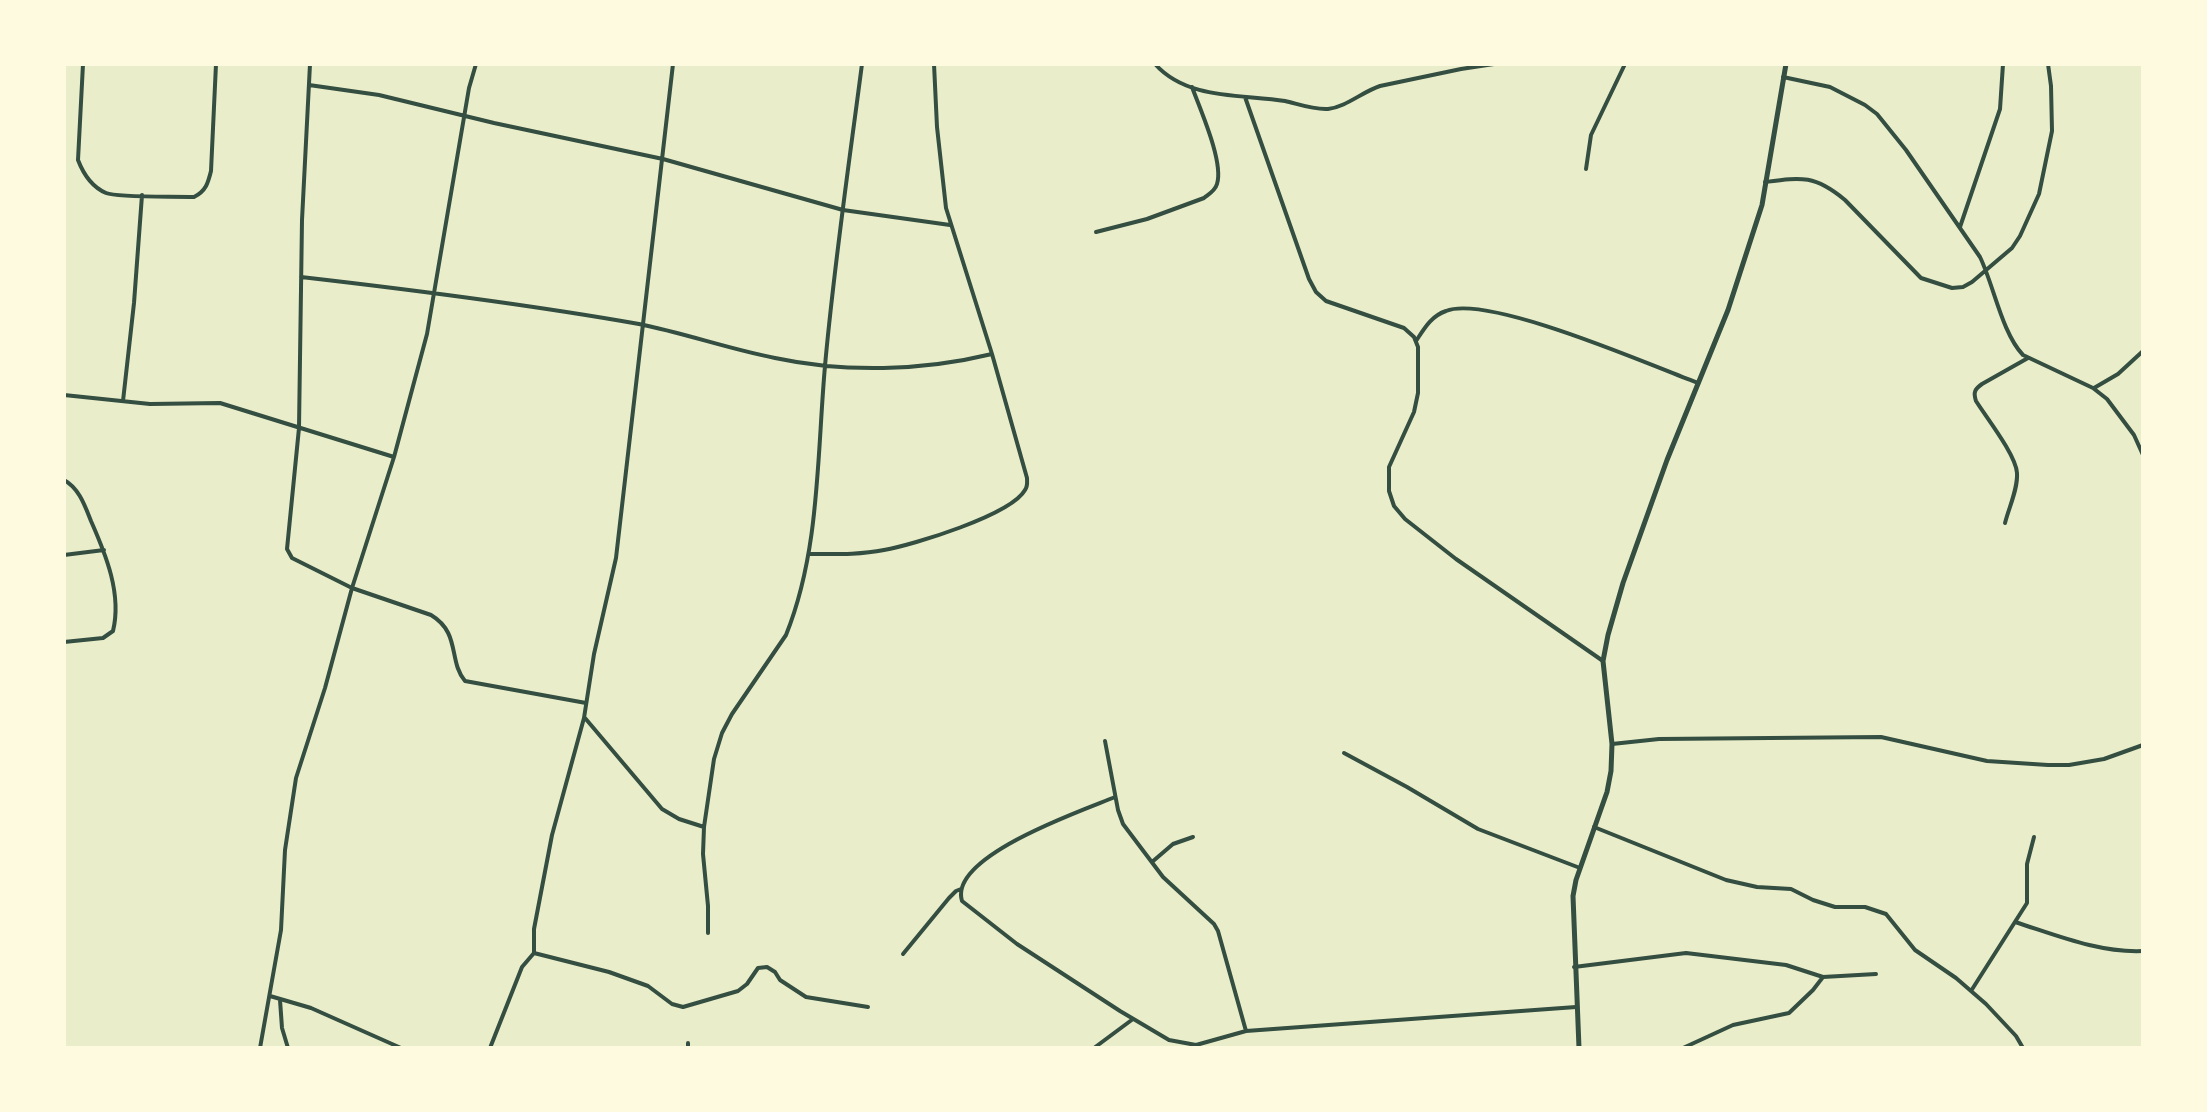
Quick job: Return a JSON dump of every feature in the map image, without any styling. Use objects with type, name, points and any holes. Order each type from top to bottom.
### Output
[{"type":"main road","points":[[1579,1048],[1573,896],[1611,771],[1612,744],[1603,661],[1623,583],[1667,460],[1728,310],[1762,205],[1786,64]]},
{"type":"street","points":[[83,64],[78,160],[83,172],[107,194],[194,197],[207,185],[211,171],[216,64]]},
{"type":"street","points":[[310,64],[301,277],[299,428],[288,553],[292,558],[352,588],[442,621],[465,681],[586,703]]},
{"type":"street","points":[[260,1048],[281,930],[285,850],[296,778],[394,457],[427,334],[464,116],[476,64]]},
{"type":"street","points":[[490,1048],[516,979],[534,953],[534,929],[552,835],[584,718],[618,543],[673,64]]},
{"type":"street","points":[[708,933],[704,827],[711,776],[722,733],[786,635],[809,554],[825,367],[862,64]]},
{"type":"street","points":[[809,554],[862,553],[913,543],[983,518],[1025,491],[1027,478],[946,208],[934,64]]},
{"type":"street","points":[[1157,65],[1178,83],[1212,93],[1325,109],[1380,86],[1494,64]]},
{"type":"street","points":[[1586,169],[1591,135],[1625,64]]},
{"type":"street","points":[[1960,227],[2000,109],[2003,64]]},
{"type":"street","points":[[1765,182],[1803,178],[1816,181],[1845,200],[1921,278],[1952,288],[1963,287],[1987,271],[2012,248],[2039,194],[2052,131],[2048,64]]},
{"type":"street","points":[[1783,77],[1830,87],[1877,114],[1960,227],[1987,271],[2011,338],[2018,349],[2028,358],[2093,388],[2107,399],[2137,441],[2143,455]]},
{"type":"street","points":[[309,85],[379,95],[663,159],[843,210],[950,225]]},
{"type":"street","points":[[1096,232],[1147,219],[1204,198],[1217,186],[1218,172],[1212,143],[1192,87]]},
{"type":"street","points":[[1245,97],[1299,254],[1316,292],[1326,301],[1404,328],[1416,341],[1419,369],[1414,412],[1389,467],[1389,491],[1394,506],[1405,519],[1456,559],[1603,661]]},
{"type":"street","points":[[123,401],[142,195]]},
{"type":"street","points":[[301,277],[435,292],[643,325],[774,358],[825,367],[915,366],[950,363],[992,354]]},
{"type":"street","points":[[1416,341],[1428,322],[1438,315],[1469,307],[1540,323],[1698,383]]},
{"type":"street","points":[[2093,388],[2118,374],[2143,351]]},
{"type":"street","points":[[2005,523],[2015,492],[2017,469],[1974,394],[1982,384],[2028,358]]},
{"type":"street","points":[[64,395],[160,404],[220,403],[394,457]]},
{"type":"street","points":[[2137,441],[2143,437]]},
{"type":"street","points":[[64,480],[80,496],[104,550],[113,580],[116,619],[113,631],[103,638],[64,642]]},
{"type":"street","points":[[64,555],[104,550]]},
{"type":"street","points":[[584,718],[662,809],[679,819],[704,827]]},
{"type":"street","points":[[1612,744],[1659,739],[1881,737],[1987,761],[2048,765],[2104,759],[2143,745]]},
{"type":"street","points":[[1105,741],[1123,824],[1183,897],[1214,924],[1246,1031]]},
{"type":"street","points":[[1344,753],[1478,829],[1580,868]]},
{"type":"street","points":[[903,954],[985,858],[1052,823],[1115,797]]},
{"type":"street","points":[[1593,827],[1726,880],[1757,887],[1791,889],[1835,907],[1865,907],[1886,914],[1915,950],[1971,991],[2006,1025],[2023,1048]]},
{"type":"street","points":[[1152,862],[1173,844],[1193,837]]},
{"type":"street","points":[[1971,991],[2027,903],[2027,864],[2034,837]]},
{"type":"street","points":[[961,889],[962,901],[1005,934],[1169,1040],[1196,1045],[1246,1031],[1576,1007]]},
{"type":"street","points":[[2015,922],[2070,941],[2117,950],[2143,951]]},
{"type":"street","points":[[534,953],[609,972],[648,986],[672,1004],[683,1007],[738,991],[758,968],[767,967],[806,997],[868,1007]]},
{"type":"street","points":[[1574,967],[1686,953],[1786,965],[1823,977],[1876,974]]},
{"type":"street","points":[[1683,1048],[1733,1025],[1789,1013],[1823,977]]},
{"type":"street","points":[[270,996],[311,1008],[401,1048]]},
{"type":"street","points":[[280,1000],[282,1028],[288,1048]]},
{"type":"street","points":[[1094,1048],[1133,1019]]}]
